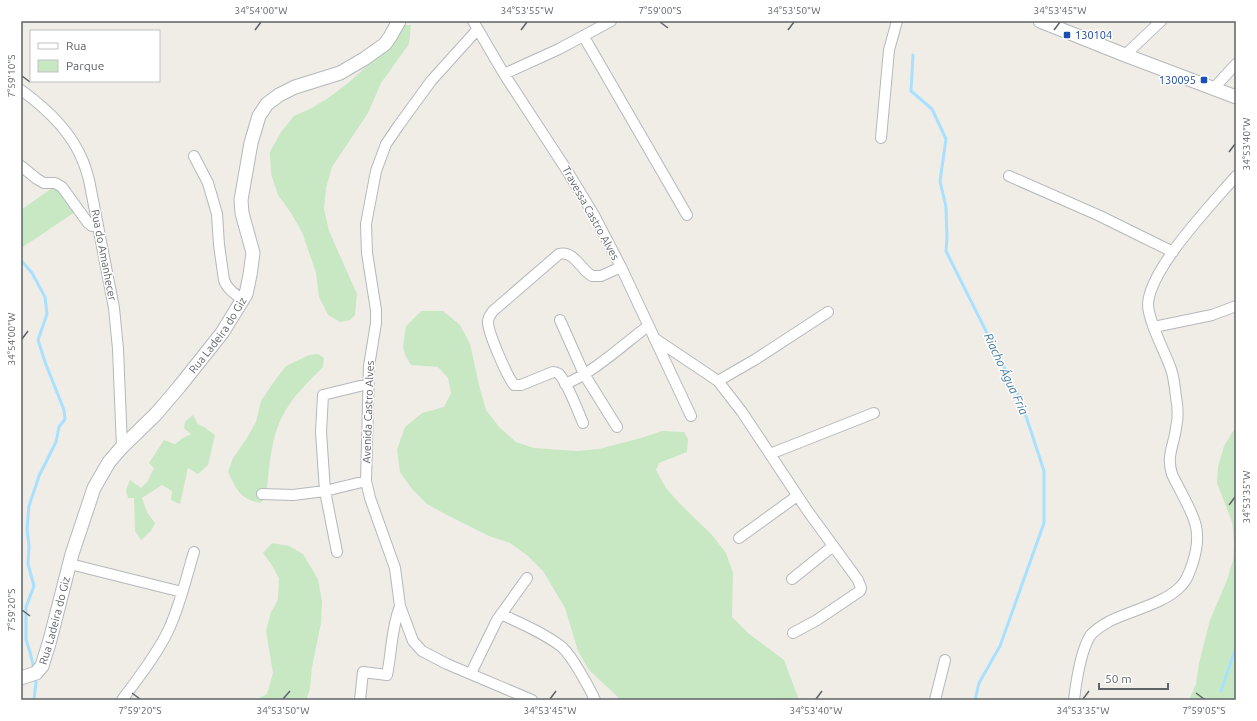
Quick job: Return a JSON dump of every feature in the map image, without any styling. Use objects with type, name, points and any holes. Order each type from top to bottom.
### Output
[{"type":"street","name":"Rua Ladeira do Giz","points":[[28,676],[42,666],[45,658],[72,554],[94,488],[109,462],[180,387],[222,333],[242,300],[248,286],[253,253],[243,218],[241,200],[251,143],[259,116],[268,104],[279,95],[295,87],[340,73],[364,59],[385,44],[399,21]]},
{"type":"street","points":[[504,74],[538,60],[584,37],[611,21]]},
{"type":"street","points":[[881,138],[889,50],[897,21]]},
{"type":"street","points":[[1040,21],[1236,97]]},
{"type":"street","points":[[1125,55],[1161,21]]},
{"type":"street","name":"Travessa Castro Alves","points":[[475,26],[594,215],[621,267],[691,416]]},
{"type":"street","name":"Avenida Castro Alves","points":[[475,26],[431,81],[386,144],[376,171],[366,224],[367,253],[376,316],[369,366],[366,481],[370,498],[394,568],[400,606],[413,641],[422,651],[447,664],[532,700]]},
{"type":"street","points":[[584,37],[687,215]]},
{"type":"street","points":[[1213,89],[1236,64]]},
{"type":"street","name":"Rua do Amanhecer","points":[[21,90],[40,104],[74,142],[83,160],[89,180],[114,308],[117,331],[122,447]]},
{"type":"street","points":[[194,156],[208,183],[217,214],[219,245],[224,280],[226,285],[242,300]]},
{"type":"street","points":[[21,166],[37,180],[44,183],[55,183],[62,187],[88,223],[92,226],[98,226]]},
{"type":"street","points":[[1009,176],[1093,213],[1172,252]]},
{"type":"street","points":[[1074,700],[1086,645],[1091,636],[1099,627],[1123,615],[1166,598],[1181,587],[1187,578],[1198,543],[1198,533],[1195,520],[1172,475],[1170,452],[1176,429],[1176,399],[1171,371],[1154,327],[1148,305],[1151,292],[1162,268],[1172,252],[1236,176]]},
{"type":"street","points":[[584,423],[566,384],[556,372],[521,385],[514,385],[508,375],[489,328],[488,320],[493,311],[559,254],[566,253],[571,256],[592,276],[601,276],[621,267]]},
{"type":"street","points":[[1154,327],[1212,314],[1236,306]]},
{"type":"street","points":[[718,381],[756,359],[828,312]]},
{"type":"street","points":[[560,320],[584,374],[617,427]]},
{"type":"street","points":[[566,384],[584,374],[648,326]]},
{"type":"street","points":[[654,338],[718,381],[742,412],[797,496],[858,580],[861,588],[860,591],[817,620],[793,633]]},
{"type":"street","points":[[337,552],[325,491],[321,432],[323,395],[368,384]]},
{"type":"street","points":[[770,454],[874,413]]},
{"type":"street","points":[[262,494],[293,495],[325,491],[366,481]]},
{"type":"street","points":[[739,538],[797,496]]},
{"type":"street","points":[[792,579],[833,546]]},
{"type":"street","points":[[122,700],[160,647],[169,630],[194,552]]},
{"type":"street","points":[[70,564],[182,592]]},
{"type":"street","points":[[470,673],[501,614],[527,578]]},
{"type":"street","points":[[360,700],[363,672],[387,675],[392,636],[400,606]]},
{"type":"street","points":[[501,614],[546,637],[562,648],[576,665],[595,700]]},
{"type":"street","points":[[934,700],[945,660]]},
{"type":"green space","points":[[403,25],[411,25],[409,44],[381,83],[368,113],[332,167],[326,188],[324,209],[329,231],[357,294],[355,315],[350,320],[340,322],[328,315],[319,297],[316,273],[302,232],[278,195],[271,174],[270,152],[281,132],[294,116],[312,108],[348,83],[393,43]]},
{"type":"green space","points":[[55,186],[75,212],[23,247],[21,245],[21,210]]},
{"type":"green space","points":[[421,311],[443,311],[460,325],[470,344],[486,410],[500,428],[516,442],[534,448],[577,451],[599,449],[662,431],[684,432],[688,439],[687,452],[659,463],[656,470],[666,488],[712,535],[726,553],[733,573],[732,617],[748,633],[784,660],[799,700],[621,700],[589,670],[578,651],[565,608],[543,571],[528,556],[510,543],[489,536],[445,514],[427,504],[412,489],[400,472],[397,450],[405,427],[422,413],[444,407],[451,393],[448,378],[438,367],[411,365],[405,355],[403,347],[406,326]]},
{"type":"green space","points":[[318,354],[324,358],[323,367],[295,396],[278,426],[272,446],[266,498],[260,503],[247,499],[237,488],[228,472],[233,458],[256,422],[261,401],[286,366],[309,355]]},
{"type":"green space","points":[[193,415],[198,424],[215,435],[208,465],[198,474],[188,468],[180,504],[171,500],[172,491],[162,485],[142,498],[147,512],[155,523],[151,531],[141,540],[135,531],[134,498],[128,498],[126,490],[130,480],[141,488],[147,482],[154,468],[149,463],[164,440],[175,444],[191,434],[184,428],[185,422]]},
{"type":"green space","points":[[1236,423],[1236,700],[1189,700],[1196,684],[1199,663],[1210,620],[1227,580],[1233,560],[1234,544],[1232,522],[1217,483],[1218,467],[1224,446],[1235,428]]},
{"type":"green space","points":[[272,543],[289,546],[303,554],[318,579],[322,601],[321,623],[312,667],[310,689],[306,700],[255,700],[267,694],[273,673],[266,631],[271,612],[278,600],[279,578],[263,553]]},
{"type":"waterway","name":"Riacho Água Fria","points":[[913,55],[911,91],[932,109],[946,139],[940,181],[946,207],[946,251],[1021,401],[1044,471],[1044,523],[1000,646],[979,683],[975,700]]},
{"type":"waterway","points":[[21,260],[32,273],[45,297],[47,314],[38,340],[64,410],[65,419],[59,427],[56,442],[39,476],[29,506],[27,529],[29,546],[28,564],[34,586],[26,607],[26,640],[34,669]]},
{"type":"waterway","points":[[1221,691],[1236,647]]},
{"type":"waterway","points":[[34,700],[36,682],[35,677]]},
{"type":"place","name":"130104","points":[[1067,35]]},
{"type":"place","name":"130095","points":[[1204,80]]}]
